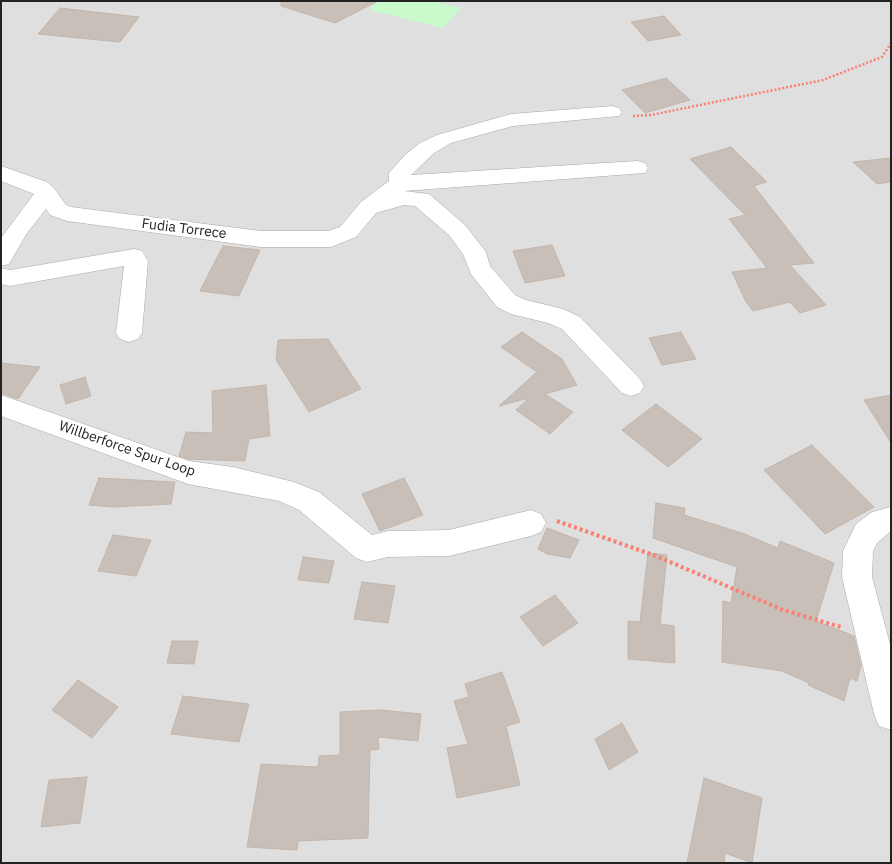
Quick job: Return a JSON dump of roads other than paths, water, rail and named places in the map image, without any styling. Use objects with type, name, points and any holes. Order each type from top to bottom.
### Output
[{"type":"street","points":[[612,112],[510,120],[464,132],[444,139],[427,148],[400,173],[400,183],[637,168]]},
{"type":"street","name":"Fudia Torrece","points":[[1,174],[39,187],[46,193],[58,210],[66,214],[260,239],[331,239],[348,232],[369,207],[400,183]]},
{"type":"street","points":[[1,258],[18,229],[46,193]]},
{"type":"street","points":[[369,207],[402,198],[421,199],[458,230],[474,252],[479,268],[506,301],[520,308],[554,316],[571,323],[631,386]]},
{"type":"street","points":[[1,276],[10,278],[134,257],[136,261],[129,334]]},
{"type":"street","name":"Willberforce Spur Loop","points":[[1,405],[188,472],[284,490],[309,501],[367,549],[388,544],[422,542],[449,544],[532,523]]},
{"type":"street","points":[[891,519],[882,522],[867,533],[858,551],[856,577],[891,714]]}]
